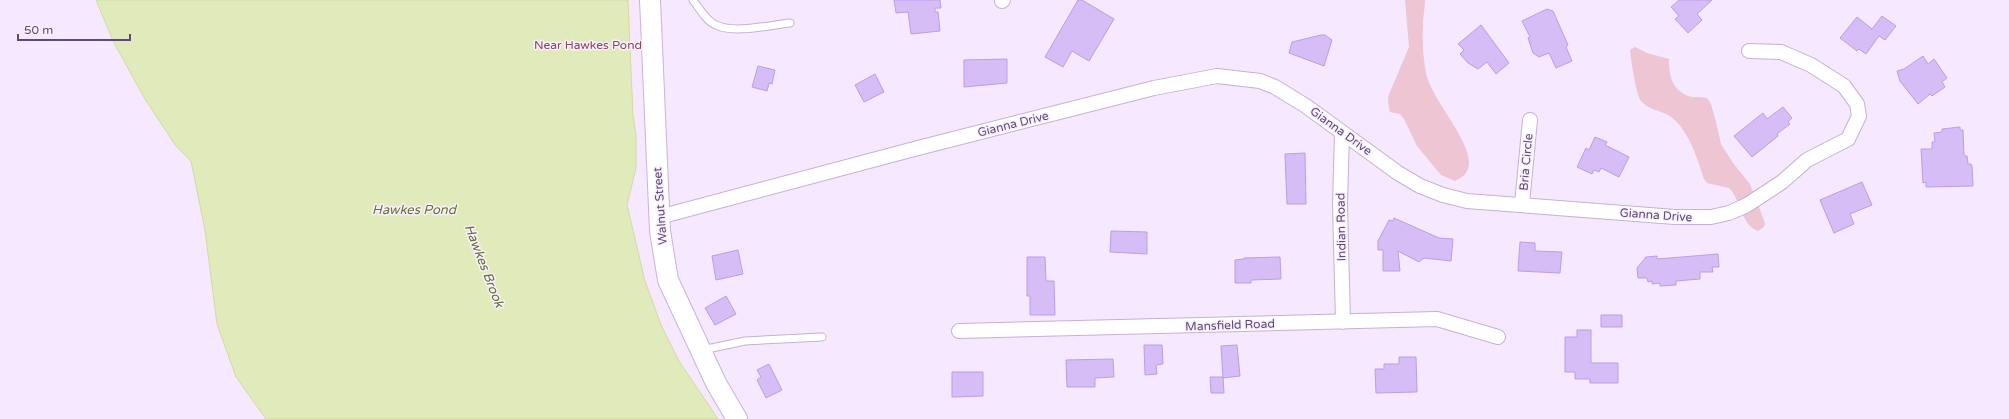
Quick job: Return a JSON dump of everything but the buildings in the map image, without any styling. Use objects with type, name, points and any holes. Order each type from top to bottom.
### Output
[{"type":"main road","name":"Walnut Street","points":[[650,0],[659,217],[668,280],[700,350],[737,419]]},
{"type":"street","name":"Gianna Drive","points":[[659,217],[918,148],[1154,88],[1217,76],[1247,79],[1275,87],[1342,132],[1398,173],[1420,186],[1443,195],[1467,200],[1675,217],[1711,217],[1729,213],[1747,205],[1782,182],[1807,160],[1848,138],[1859,116],[1857,104],[1844,86],[1811,65],[1781,52],[1749,51]]},
{"type":"street","name":"Bria Circle","points":[[1522,204],[1530,120]]},
{"type":"street","name":"Indian Road","points":[[1342,132],[1340,204],[1343,322]]},
{"type":"street","name":"Mansfield Road","points":[[959,331],[1437,319],[1498,337]]},
{"type":"lane","points":[[693,0],[708,20],[715,25],[727,29],[790,23]]},
{"type":"lane","points":[[700,350],[745,341],[822,337]]},
{"type":"shaded area","points":[[1405,0],[1425,0],[1423,21],[1423,55],[1426,73],[1436,96],[1460,135],[1466,148],[1469,159],[1468,169],[1466,173],[1455,181],[1441,175],[1417,146],[1400,114],[1390,112],[1388,102],[1389,95],[1409,47]]},
{"type":"shaded area","points":[[1635,47],[1647,53],[1669,59],[1672,80],[1682,93],[1690,97],[1707,98],[1711,104],[1721,144],[1733,163],[1750,184],[1765,223],[1764,227],[1758,231],[1752,228],[1744,218],[1733,193],[1729,188],[1707,183],[1704,179],[1691,144],[1675,120],[1668,115],[1647,106],[1641,101],[1636,85],[1630,50]]},
{"type":"water","name":"Hawkes Pond","points":[[96,0],[628,0],[633,116],[636,135],[636,168],[627,205],[645,281],[661,325],[679,361],[718,419],[266,419],[236,377],[217,324],[205,230],[191,161],[176,146],[145,99],[113,41]]},
{"type":"park label","name":"Near Hawkes Pond","points":[[588,45]]},
{"type":"water label","name":"Hawkes Brook","points":[[484,266]]}]
